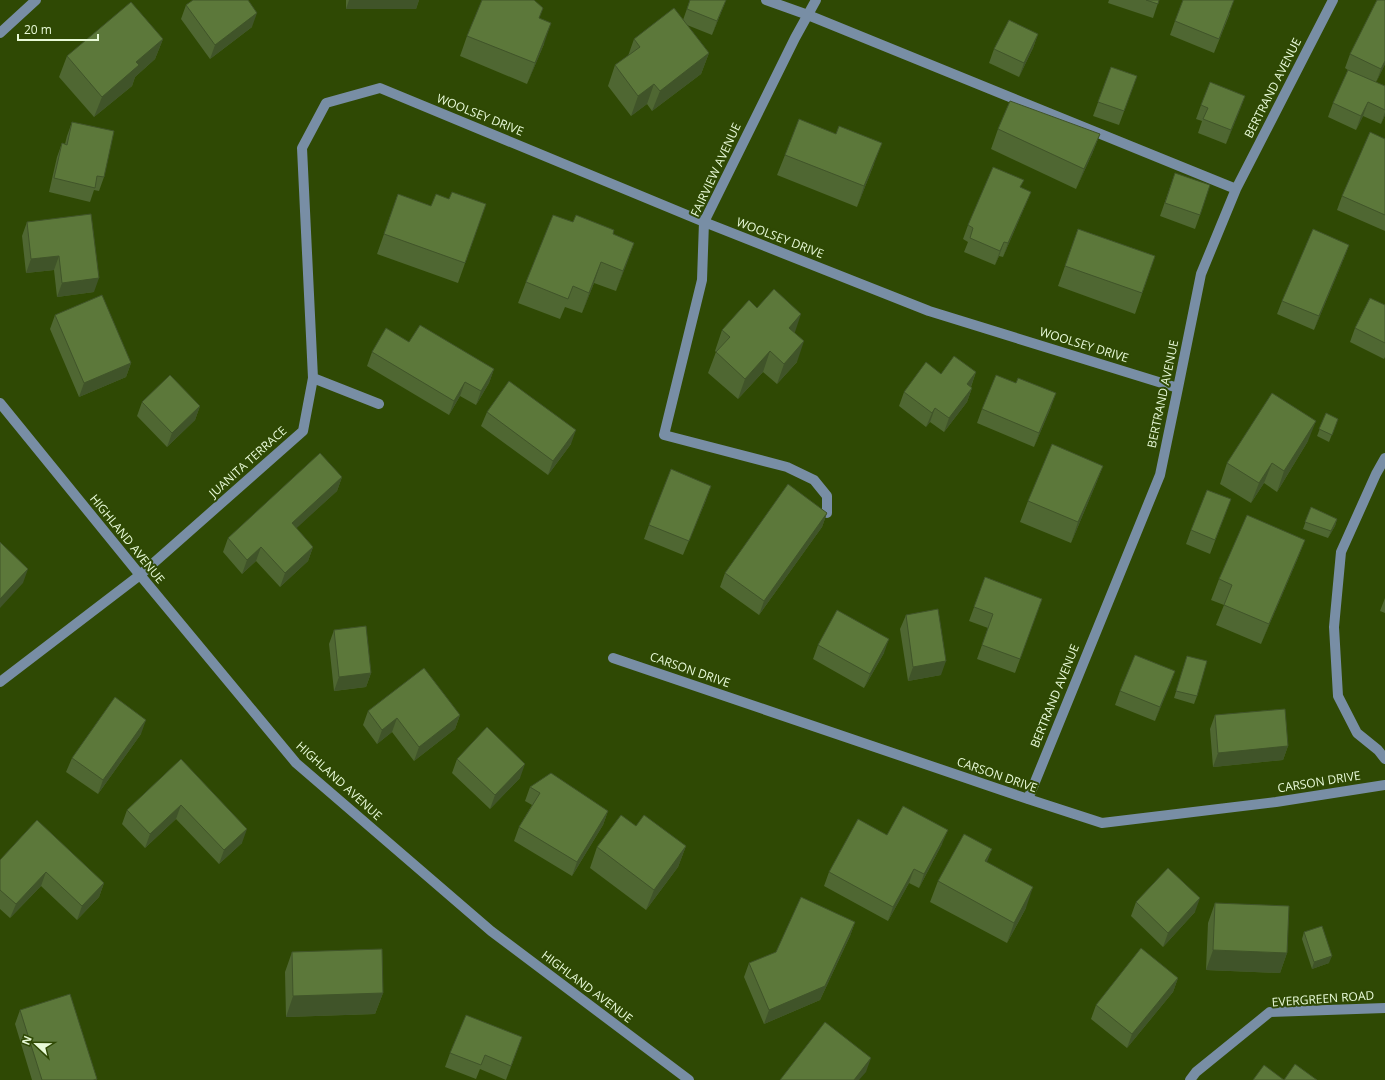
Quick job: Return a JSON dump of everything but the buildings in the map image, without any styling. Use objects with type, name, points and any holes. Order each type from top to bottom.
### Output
[{"type":"street","points":[[0,33],[36,0]]},
{"type":"street","points":[[766,0],[808,15],[1236,189]]},
{"type":"street","name":"FAIRVIEW AVENUE","points":[[816,0],[795,38],[704,222],[702,280],[664,435],[794,470],[814,480],[823,490],[827,496],[827,513]]},
{"type":"street","name":"BERTRAND AVENUE","points":[[1028,799],[1160,475],[1200,274],[1236,189],[1333,0]]},
{"type":"street","name":"WOOLSEY DRIVE","points":[[380,88],[704,222],[929,311],[1178,388]]},
{"type":"street","name":"JUANITA TERRACE","points":[[0,682],[140,575],[303,431],[313,378],[302,148],[326,103],[380,88]]},
{"type":"street","points":[[313,378],[379,404]]},
{"type":"street","name":"HIGHLAND AVENUE","points":[[0,403],[296,763],[491,931],[689,1080]]},
{"type":"street","points":[[1385,458],[1376,474],[1341,552],[1334,627],[1338,696],[1357,733],[1378,750],[1385,759]]},
{"type":"street","name":"CARSON DRIVE","points":[[613,658],[1102,823],[1276,802],[1385,785]]},
{"type":"street","name":"EVERGREEN ROAD","points":[[1190,1080],[1196,1072],[1270,1012],[1385,1008]]}]
